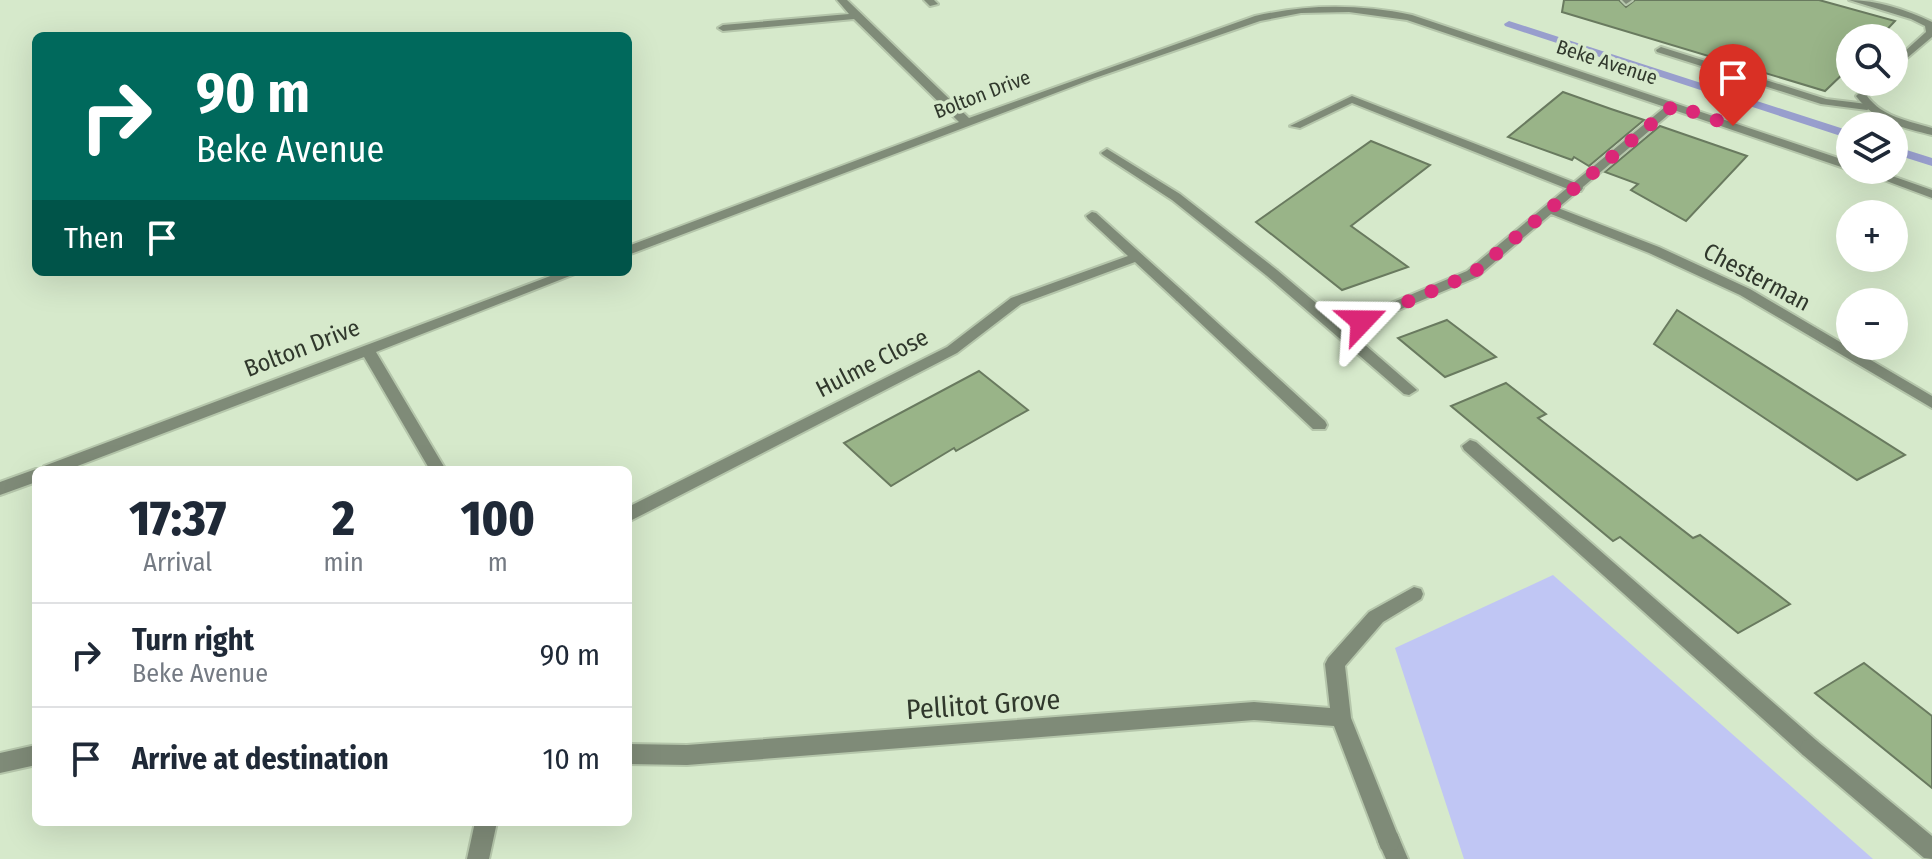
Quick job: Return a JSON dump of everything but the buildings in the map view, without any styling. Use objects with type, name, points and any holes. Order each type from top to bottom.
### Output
[{"type":"street","points":[[842,0],[967,123]]},
{"type":"street","points":[[1854,0],[1914,17],[1930,25],[1931,33],[1908,54]]},
{"type":"street","name":"Beke Avenue","points":[[1351,5],[1409,17],[1836,161]]},
{"type":"street","name":"Bolton Drive","points":[[632,249],[1091,76],[1258,18],[1351,5]]},
{"type":"street","points":[[723,28],[856,16]]},
{"type":"street","points":[[1661,50],[1825,102],[1867,107],[1893,120],[1932,132]]},
{"type":"street","points":[[1861,96],[1867,107]]},
{"type":"street","points":[[1296,126],[1352,99],[1577,188]]},
{"type":"street","points":[[1338,331],[1472,274],[1674,105]]},
{"type":"street","points":[[1107,153],[1176,197],[1272,273],[1409,390]]},
{"type":"street","points":[[1903,184],[1932,194]]},
{"type":"street","name":"Chesterman","points":[[1551,210],[1654,250],[1745,292],[1932,403]]},
{"type":"street","points":[[1092,216],[1319,425]]},
{"type":"street","name":"Hulme Close","points":[[632,513],[952,350],[1016,301],[1137,257]]},
{"type":"street","name":"Bolton Drive","points":[[60,466],[562,276]]},
{"type":"street","points":[[367,349],[436,466]]},
{"type":"street","points":[[1470,446],[1810,748],[1932,850]]},
{"type":"street","points":[[0,489],[32,477]]},
{"type":"street","points":[[1393,850],[1341,718],[1335,664],[1376,617],[1414,594]]},
{"type":"street","name":"Pellitot Grove","points":[[632,754],[687,755],[1254,711],[1341,718]]},
{"type":"street","points":[[0,763],[32,756]]},
{"type":"street","points":[[478,859],[485,826]]},
{"type":"shaded area","points":[[1553,575],[1873,859],[1464,859],[1395,648]]},
{"type":"waterway","points":[[1509,24],[1836,130]]},
{"type":"waterway","points":[[1908,154],[1932,162]]},
{"type":"route","points":[[1362,321],[1472,274],[1674,105],[1733,126]]}]
